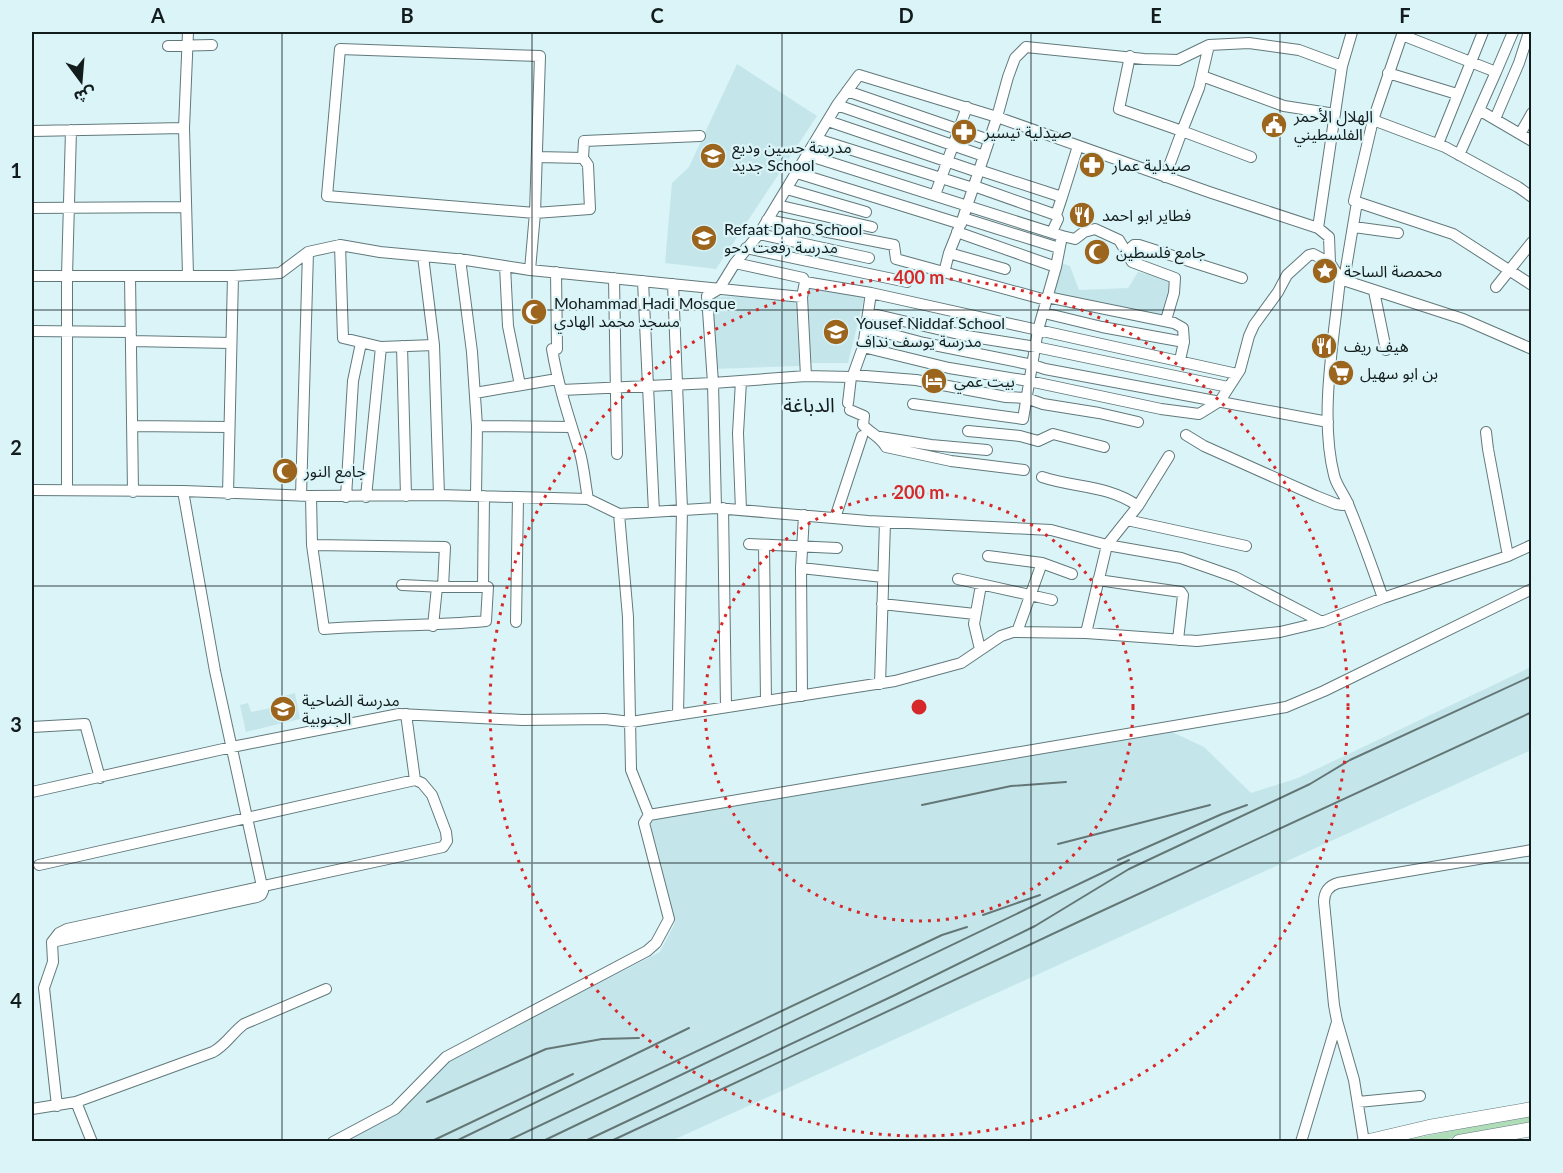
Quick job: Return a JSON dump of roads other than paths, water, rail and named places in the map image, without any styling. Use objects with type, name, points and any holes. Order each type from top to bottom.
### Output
[{"type":"main road","points":[[1365,1142],[1440,1125],[1532,1109]]},
{"type":"main road","points":[[1459,1142],[1532,1129]]},
{"type":"street","points":[[188,32],[184,128],[188,275]]},
{"type":"street","points":[[1318,228],[1342,66],[1352,32]]},
{"type":"street","points":[[1438,144],[1483,32]]},
{"type":"street","points":[[1459,155],[1513,32]]},
{"type":"street","points":[[1495,118],[1519,63],[1529,32]]},
{"type":"street","points":[[1383,598],[1348,503],[1334,477],[1328,422],[1329,381],[1342,280],[1354,227],[1357,202],[1354,201],[1373,120],[1403,33],[1496,72]]},
{"type":"street","points":[[944,273],[1015,58],[1026,47],[1144,59],[1178,60],[1209,45],[1248,44],[1299,50],[1342,66]]},
{"type":"street","points":[[168,46],[212,45]]},
{"type":"street","points":[[1165,177],[1202,76],[1209,45]]},
{"type":"street","points":[[530,270],[535,213],[540,56],[340,49],[327,196],[535,213],[590,209],[588,165],[583,158],[584,141],[700,136]]},
{"type":"street","points":[[1130,56],[1119,110],[1251,157]]},
{"type":"street","points":[[1388,74],[1457,94]]},
{"type":"street","points":[[726,707],[720,508],[707,296],[719,289],[735,263],[759,234],[837,105],[859,75],[997,117],[1165,177],[1318,228],[1329,237],[1330,263]]},
{"type":"street","points":[[1202,76],[1284,106],[1335,114]]},
{"type":"street","points":[[847,91],[989,141]]},
{"type":"street","points":[[837,105],[984,156]]},
{"type":"street","points":[[935,195],[967,107]]},
{"type":"street","points":[[1479,110],[1532,141]]},
{"type":"street","points":[[1520,134],[1532,113]]},
{"type":"street","points":[[1373,120],[1438,144],[1518,187],[1532,197]]},
{"type":"street","points":[[828,121],[1062,197]]},
{"type":"street","points":[[32,131],[184,128]]},
{"type":"street","points":[[67,490],[67,276],[71,130]]},
{"type":"street","points":[[818,139],[1056,214]]},
{"type":"street","points":[[1020,436],[1038,330],[1056,267],[1059,248],[1056,214],[1078,146]]},
{"type":"street","points":[[807,155],[1075,239],[1090,229],[1114,237],[1132,262],[1175,278],[1174,293],[1166,320]]},
{"type":"street","points":[[537,157],[583,158]]},
{"type":"street","points":[[797,173],[960,224],[1059,248]]},
{"type":"street","points":[[787,189],[866,212]]},
{"type":"street","points":[[1357,202],[1453,234],[1532,285]]},
{"type":"street","points":[[777,206],[872,227]]},
{"type":"street","points":[[32,208],[186,207]]},
{"type":"street","points":[[767,220],[894,245],[896,259],[944,273],[1047,298],[1166,320],[1183,328],[1184,342],[1180,360]]},
{"type":"street","points":[[960,224],[1056,267]]},
{"type":"street","points":[[1354,227],[1398,233]]},
{"type":"street","points":[[759,234],[869,258]]},
{"type":"street","points":[[1496,287],[1532,242]]},
{"type":"street","points":[[32,276],[233,276],[280,273],[308,252],[340,245],[530,270],[802,297]]},
{"type":"street","points":[[340,245],[343,338],[381,346],[434,345]]},
{"type":"street","points":[[1126,252],[1134,245],[1139,245],[1242,279]]},
{"type":"street","points":[[746,248],[907,282]]},
{"type":"street","points":[[308,252],[306,496],[324,629],[383,624],[433,626],[486,621],[488,587],[402,585]]},
{"type":"street","points":[[949,253],[1005,269]]},
{"type":"street","points":[[862,348],[949,368],[1029,381],[1161,409],[1199,414],[1220,401],[1238,374],[1251,331],[1287,275],[1313,254],[1330,263],[1342,280],[1463,319],[1532,349]]},
{"type":"street","points":[[423,256],[434,345],[439,495]]},
{"type":"street","points":[[460,259],[475,393],[483,587]]},
{"type":"street","points":[[735,263],[803,278],[805,282],[871,293],[1238,374]]},
{"type":"street","points":[[505,266],[508,326],[520,385]]},
{"type":"street","points":[[556,272],[558,350],[552,349],[557,379],[580,455],[588,499]]},
{"type":"street","points":[[130,276],[133,492]]},
{"type":"street","points":[[228,494],[233,276]]},
{"type":"street","points":[[614,278],[617,454]]},
{"type":"street","points":[[643,281],[654,512]]},
{"type":"street","points":[[805,282],[802,297],[806,376]]},
{"type":"street","points":[[673,284],[682,509],[678,715]]},
{"type":"street","points":[[1374,291],[1386,350]]},
{"type":"street","points":[[871,293],[867,328],[852,376],[849,406],[863,414],[863,425],[880,437],[987,450]]},
{"type":"street","points":[[869,313],[967,336],[1036,347],[1228,387]]},
{"type":"street","points":[[1044,313],[1102,327],[1184,342]]},
{"type":"street","points":[[867,328],[924,343],[1045,369],[1328,422]]},
{"type":"street","points":[[32,331],[67,331],[231,343]]},
{"type":"street","points":[[346,497],[353,381],[361,343]]},
{"type":"street","points":[[366,496],[381,346]]},
{"type":"street","points":[[402,346],[406,496]]},
{"type":"street","points":[[562,390],[806,376],[852,376],[916,380],[1006,397],[1026,398],[1043,404],[1138,422]]},
{"type":"street","points":[[475,393],[557,379]]},
{"type":"street","points":[[741,381],[738,433],[741,510]]},
{"type":"street","points":[[913,404],[1023,418]]},
{"type":"street","points":[[132,426],[228,427]]},
{"type":"street","points":[[477,426],[571,427]]},
{"type":"street","points":[[968,431],[1020,436],[1041,441],[1049,434],[1053,434],[1104,447]]},
{"type":"street","points":[[1486,432],[1508,556]]},
{"type":"street","points":[[1186,435],[1204,446],[1336,504],[1348,503]]},
{"type":"street","points":[[835,518],[862,436]]},
{"type":"street","points":[[880,437],[886,447],[951,461],[1024,470]]},
{"type":"street","points":[[1086,633],[1107,545],[1138,506],[1170,456]]},
{"type":"street","points":[[1042,477],[1106,490],[1123,496],[1138,506]]},
{"type":"street","points":[[32,490],[183,491],[346,497],[439,495],[588,499],[619,514],[720,508],[885,522],[1051,530],[1107,545],[1181,558],[1224,573],[1322,622]]},
{"type":"street","points":[[183,491],[215,671],[262,887]]},
{"type":"street","points":[[516,622],[518,497]]},
{"type":"street","points":[[619,514],[628,618],[631,770],[649,814]]},
{"type":"street","points":[[802,696],[801,568],[804,515]]},
{"type":"street","points":[[1127,520],[1246,546]]},
{"type":"street","points":[[879,684],[885,522]]},
{"type":"street","points":[[312,544],[445,547],[433,626]]},
{"type":"street","points":[[749,544],[837,548]]},
{"type":"street","points":[[764,545],[766,701]]},
{"type":"street","points":[[32,792],[232,747],[399,714],[522,720],[605,718],[631,722],[879,684],[954,665],[968,659],[1001,636],[1017,632],[1086,633],[1197,641],[1280,632],[1322,622],[1383,598],[1508,556],[1532,545]]},
{"type":"street","points":[[988,556],[1042,563],[1072,574]]},
{"type":"street","points":[[1017,632],[1042,563]]},
{"type":"street","points":[[801,568],[883,577]]},
{"type":"street","points":[[958,579],[1052,600]]},
{"type":"street","points":[[1098,579],[1181,592],[1183,595],[1182,617],[1178,640]]},
{"type":"street","points":[[980,649],[974,624],[981,585]]},
{"type":"street","points":[[649,814],[1286,706],[1324,691],[1532,590]]},
{"type":"street","points":[[882,604],[975,614]]},
{"type":"street","points":[[406,714],[415,780]]},
{"type":"street","points":[[32,727],[84,724],[100,778]]},
{"type":"street","points":[[39,865],[415,780],[422,783],[432,795],[447,840],[443,847],[67,929],[59,933],[52,942],[52,962],[44,988],[57,1106]]},
{"type":"street","points":[[333,1142],[394,1109],[446,1057],[647,951],[656,943],[669,919],[644,823],[649,814]]},
{"type":"street","points":[[1365,1142],[1350,1064],[1337,1022],[1324,899],[1326,892],[1331,886],[1338,884],[1532,850]]},
{"type":"street","points":[[32,1109],[76,1102],[213,1052],[222,1047],[235,1030],[244,1024],[326,989]]},
{"type":"street","points":[[1301,1142],[1337,1022]]},
{"type":"street","points":[[1358,1102],[1420,1096]]},
{"type":"street","points":[[76,1102],[92,1142]]},
{"type":"railway","points":[[583,1142],[895,995],[1035,926],[1129,869],[1310,784],[1350,760],[1532,676]]},
{"type":"railway","points":[[609,1142],[1532,712]]},
{"type":"railway","points":[[922,805],[1011,786],[1066,782]]},
{"type":"railway","points":[[1058,844],[1210,805]]},
{"type":"railway","points":[[1118,860],[1247,805]]},
{"type":"railway","points":[[541,1142],[1129,860]]},
{"type":"railway","points":[[983,915],[1040,895]]},
{"type":"railway","points":[[505,1142],[942,935],[967,927]]},
{"type":"railway","points":[[454,1142],[689,1028]]},
{"type":"railway","points":[[427,1102],[546,1049],[602,1039],[639,1038]]},
{"type":"railway","points":[[430,1142],[573,1074]]},
{"type":"place","name":"الهلال الأحمر الفلسطيني","points":[[1274,125]]},
{"type":"place","name":"صيدلية تيسير","points":[[964,132]]},
{"type":"place","name":"مدرسة حسين وديع جديد School","points":[[713,156]]},
{"type":"place","name":"صيدلية عمار","points":[[1092,165]]},
{"type":"place","name":"فطاير ابو احمد","points":[[1082,215]]},
{"type":"place","name":"Refaat Daho School مدرسة رفعت دحو","points":[[704,238]]},
{"type":"place","name":"جامع فلسطين","points":[[1097,252]]},
{"type":"place","name":"محمصة الساحة","points":[[1325,271]]},
{"type":"place","name":"Mohammad Hadi Mosque مسجد محمد الهادي","points":[[534,312]]},
{"type":"place","name":"Yousef Niddaf School مدرسة يوسف نداف","points":[[836,332]]},
{"type":"place","name":"هيف ريف","points":[[1324,346]]},
{"type":"place","name":"بن ابو سهيل","points":[[1341,373]]},
{"type":"place","name":"بيت عمي","points":[[934,381]]},
{"type":"place","name":"جامع النور","points":[[285,471]]},
{"type":"place","name":"مدرسة الضاحية الجنوبية","points":[[283,709]]},
{"type":"district","name":"الدباغة","points":[[809,405]]}]
